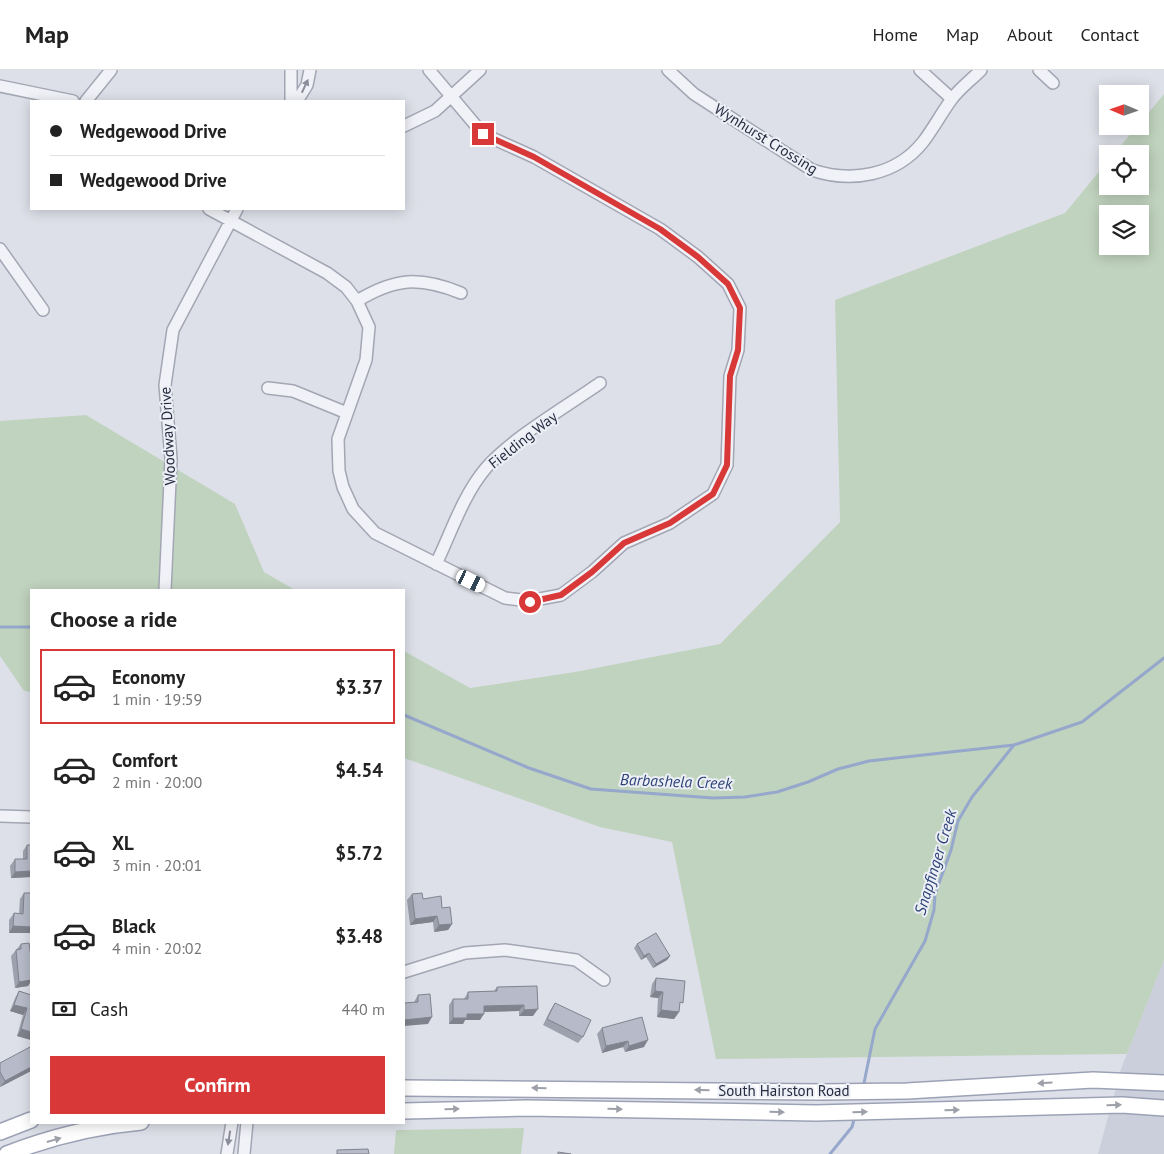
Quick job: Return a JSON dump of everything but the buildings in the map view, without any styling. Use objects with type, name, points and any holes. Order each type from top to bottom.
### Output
[{"type":"main road","name":"South Hairston Road","points":[[405,1088],[821,1092],[907,1091],[1093,1080],[1164,1082]]},
{"type":"main road","name":"South Hairston Road","points":[[405,1111],[526,1108],[816,1113],[1122,1105],[1164,1108]]},
{"type":"main road","points":[[0,1132],[30,1120]]},
{"type":"main road","points":[[7,1154],[119,1124]]},
{"type":"street","points":[[87,100],[111,70]]},
{"type":"street","points":[[291,70],[291,100]]},
{"type":"street","points":[[297,100],[307,85],[310,70]]},
{"type":"street","points":[[211,210],[326,273],[346,286],[369,327],[366,360],[338,439],[343,487],[353,509],[375,533],[505,598],[530,602],[561,595],[592,572],[624,543],[670,523],[713,494],[727,465],[730,376],[738,350],[740,308],[728,284],[698,257],[660,229],[543,162],[483,134],[429,70]]},
{"type":"street","points":[[405,126],[435,111],[480,70]]},
{"type":"street","name":"Wynhurst Crossing","points":[[668,70],[694,94],[812,170],[827,175],[860,177],[876,174],[898,164],[922,143],[952,98],[980,70]]},
{"type":"street","points":[[920,70],[952,98]]},
{"type":"street","points":[[1039,70],[1053,83]]},
{"type":"street","points":[[0,86],[68,100]]},
{"type":"street","name":"Woodway Drive","points":[[165,589],[170,459],[165,385],[173,330],[236,210]]},
{"type":"street","points":[[0,249],[43,310]]},
{"type":"street","points":[[356,301],[374,290],[400,281],[416,280],[462,293]]},
{"type":"street","name":"Fielding Way","points":[[436,564],[474,484],[486,468],[503,451],[600,383]]},
{"type":"street","points":[[268,388],[292,391],[347,413]]},
{"type":"street","points":[[0,816],[30,817]]},
{"type":"street","points":[[405,972],[466,953],[505,950],[576,960],[604,980]]},
{"type":"street","points":[[227,1154],[232,1124]]},
{"type":"street","points":[[244,1154],[247,1124]]},
{"type":"shaded area","points":[[1164,960],[1164,1154],[1098,1154],[1121,1069]]},
{"type":"green space","points":[[1164,94],[1164,960],[1127,1054],[716,1059],[672,842],[600,827],[405,758],[405,652],[470,688],[575,672],[720,644],[840,522],[835,300],[1065,213],[1099,172],[1099,195],[1149,195],[1149,145],[1121,145],[1130,135],[1149,135],[1149,112]]},
{"type":"green space","points":[[86,415],[235,504],[264,572],[293,589],[30,589],[30,692],[24,691],[0,656],[0,421]]},
{"type":"green space","points":[[524,1128],[521,1154],[394,1154],[396,1130]]},
{"type":"waterway","name":"Barbashela Creek","points":[[0,627],[30,627]]},
{"type":"waterway","name":"Snapfinger Creek","points":[[863,1088],[875,1029],[925,941],[934,910],[935,894],[951,850],[958,821],[972,797],[1014,745],[1082,722],[1164,658]]},
{"type":"waterway","name":"Barbashela Creek","points":[[405,715],[529,768],[591,789],[713,798],[745,797],[777,792],[808,782],[838,769],[869,761],[1014,745]]},
{"type":"waterway","name":"Snapfinger Creek","points":[[830,1154],[852,1127],[855,1116]]},
{"type":"route","points":[[483,134],[534,157],[660,229],[698,257],[728,284],[740,308],[738,350],[730,376],[727,465],[713,494],[670,523],[624,543],[592,572],[561,595],[530,602]]}]
